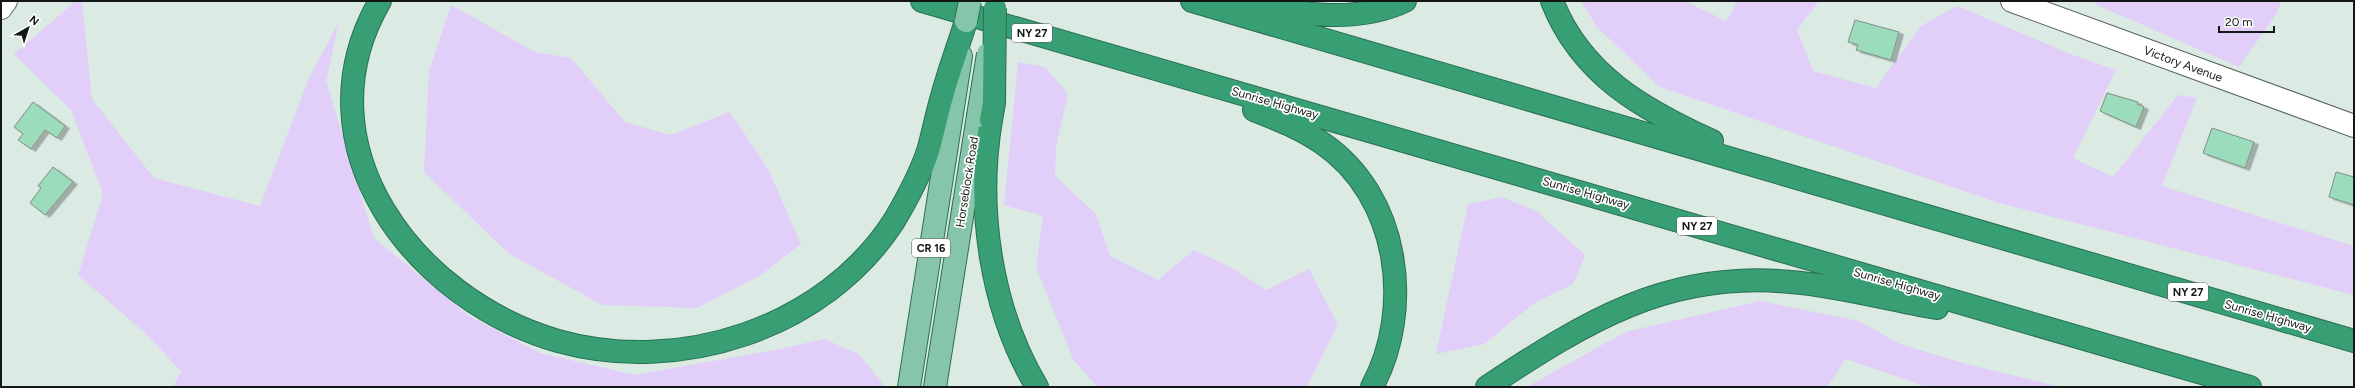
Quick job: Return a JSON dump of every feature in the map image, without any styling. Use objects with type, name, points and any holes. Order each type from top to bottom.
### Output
[{"type":"highway","points":[[380,1],[369,20],[355,63],[351,114],[354,139],[361,162],[380,202],[398,229],[431,266],[476,304],[504,320],[558,341],[587,347],[643,352],[706,346],[763,328],[814,299],[858,263],[893,222],[921,168],[946,108],[968,11]]},
{"type":"highway","name":"Sunrise Highway","points":[[922,1],[2250,387]]},
{"type":"highway","name":"Sunrise Highway","points":[[1192,1],[2354,341]]},
{"type":"highway","points":[[1227,1],[1286,11],[1334,16],[1375,12],[1405,1]]},
{"type":"highway","points":[[1552,1],[1566,30],[1579,50],[1594,68],[1627,96],[1668,121],[1786,174]]},
{"type":"highway","points":[[996,4],[994,103],[984,118],[986,196],[994,268],[1006,320],[1016,346],[1037,387]]},
{"type":"highway","points":[[1143,65],[1303,132],[1323,143],[1355,173],[1368,193],[1382,221],[1393,258],[1396,280],[1394,326],[1380,372],[1372,387]]},
{"type":"highway","points":[[1487,387],[1564,337],[1614,311],[1669,291],[1730,281],[1784,281],[1829,286],[1912,304],[2025,321]]},
{"type":"main road","name":"Horseblock Road","points":[[909,387],[946,108]]},
{"type":"main road","name":"Horseblock Road","points":[[935,387],[984,118]]},
{"type":"street","points":[[1,8],[6,1]]},
{"type":"street","name":"Victory Avenue","points":[[2012,1],[2354,126]]},
{"type":"shaded area","points":[[76,1],[82,1],[92,99],[154,178],[260,206],[309,78],[339,22],[326,81],[374,238],[469,316],[540,353],[635,375],[785,348],[824,339],[859,354],[885,387],[173,387],[181,371],[144,332],[78,275],[103,194],[71,110],[14,54]]},
{"type":"shaded area","points":[[1581,1],[1685,1],[1726,21],[1738,1],[1819,1],[1797,30],[1813,71],[1876,88],[1921,26],[1957,6],[2073,55],[2116,70],[2073,158],[2113,177],[2178,95],[2197,98],[2162,186],[2354,246],[2354,295],[1999,203],[1660,87],[1597,27]]},
{"type":"shaded area","points":[[2092,1],[2281,1],[2277,13],[2239,67],[2097,5]]},
{"type":"shaded area","points":[[451,5],[535,52],[571,58],[625,122],[670,135],[730,112],[768,169],[801,244],[761,275],[697,308],[602,305],[508,253],[424,172],[429,71]]},
{"type":"shaded area","points":[[1018,62],[1045,67],[1068,94],[1056,147],[1055,176],[1096,214],[1110,256],[1158,280],[1194,250],[1232,268],[1266,290],[1309,269],[1338,325],[1307,387],[1097,387],[1073,359],[1036,267],[1043,216],[1004,205]]},
{"type":"shaded area","points":[[1502,197],[1536,211],[1585,255],[1573,284],[1536,302],[1484,344],[1436,354],[1468,204]]},
{"type":"shaded area","points":[[1760,301],[1859,321],[1900,344],[1970,365],[2061,387],[1927,387],[1846,359],[1827,387],[1527,387],[1625,332]]},
{"type":"building","points":[[1855,20],[1899,32],[1891,60],[1856,50],[1858,45],[1848,42]]},
{"type":"building","points":[[2107,93],[2138,102],[2137,104],[2144,107],[2136,127],[2100,111]]},
{"type":"building","points":[[33,102],[65,126],[57,138],[45,130],[31,149],[18,140],[23,134],[14,127]]},
{"type":"building","points":[[2212,128],[2254,142],[2245,168],[2203,153]]},
{"type":"building","points":[[53,167],[73,182],[45,215],[30,203],[41,188],[38,186]]},
{"type":"building","points":[[2336,172],[2354,177],[2354,205],[2329,197]]}]
